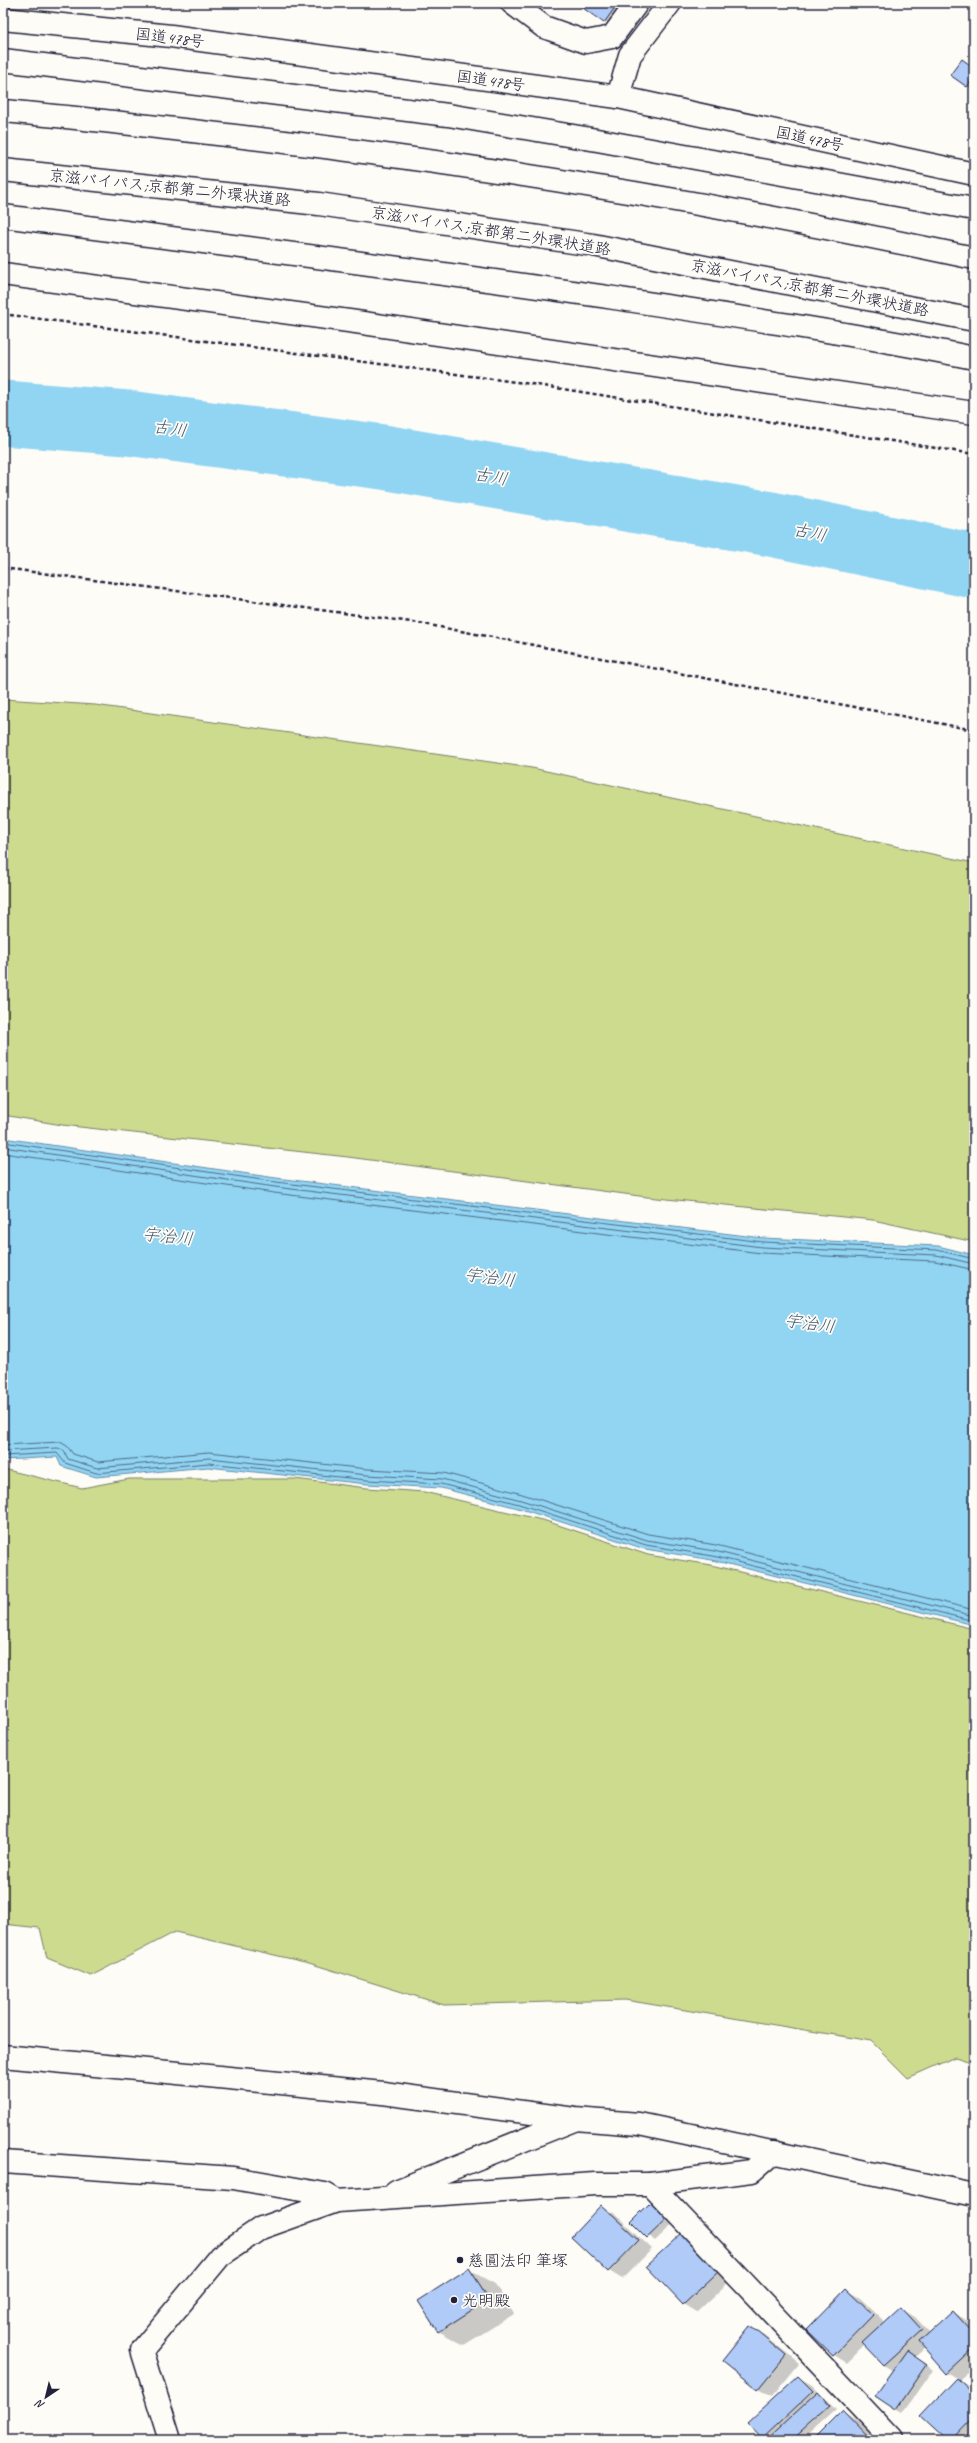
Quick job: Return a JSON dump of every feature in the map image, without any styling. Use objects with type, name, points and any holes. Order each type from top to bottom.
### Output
[{"type":"main road","points":[[512,3],[544,27],[586,42],[612,37],[638,3]]},
{"type":"main road","points":[[618,97],[630,55],[670,3]]},
{"type":"main road","name":"国道478号","points":[[3,18],[171,36],[618,97],[974,174]]},
{"type":"main road","points":[[3,60],[448,115],[964,207]]},
{"type":"main road","points":[[3,111],[324,146],[591,184],[869,236],[974,258]]},
{"type":"main road","name":"京滋バイパス;京都第二外環状道路","points":[[3,170],[319,204],[593,245],[974,320]]},
{"type":"main road","points":[[3,216],[407,268],[766,320],[974,358]]},
{"type":"main road","points":[[3,274],[356,322],[974,413]]},
{"type":"main road","points":[[3,2056],[383,2093],[575,2119],[640,2124],[974,2195]]},
{"type":"main road","points":[[378,2198],[575,2119]]},
{"type":"main road","points":[[170,2440],[142,2350],[220,2256],[261,2228],[337,2201],[595,2184],[650,2184],[752,2170],[774,2152]]},
{"type":"main road","points":[[3,2162],[232,2178],[325,2194],[337,2201]]},
{"type":"main road","points":[[650,2184],[893,2440]]},
{"type":"path","points":[[3,314],[531,384],[974,454]]},
{"type":"path","points":[[3,568],[419,623],[974,730]]},
{"type":"green space","points":[[3,699],[95,705],[532,768],[974,863],[974,1242],[873,1220],[647,1197],[348,1157],[62,1125],[3,1115]]},
{"type":"green space","points":[[3,1469],[82,1488],[129,1479],[295,1479],[367,1488],[424,1492],[546,1521],[648,1555],[711,1565],[974,1629],[974,2063],[955,2057],[908,2078],[871,2041],[625,2000],[444,2005],[309,1963],[175,1932],[91,1976],[47,1958],[40,1928],[3,1924]]},
{"type":"water","name":"宇治川","points":[[3,1138],[276,1178],[763,1238],[938,1246],[974,1255],[974,1625],[712,1560],[645,1549],[518,1508],[441,1488],[367,1484],[208,1467],[96,1477],[61,1466],[57,1457],[3,1460]]},
{"type":"building","points":[[576,3],[618,3],[604,23]]},
{"type":"building","points":[[962,59],[974,68],[974,77],[967,87],[950,75]]},
{"type":"building","points":[[654,2199],[671,2215],[647,2238],[631,2222]]},
{"type":"building","points":[[601,2205],[639,2240],[608,2272],[571,2237]]},
{"type":"building","points":[[683,2232],[719,2271],[683,2305],[646,2266]]},
{"type":"building","name":"光明殿","points":[[469,2268],[489,2299],[438,2332],[418,2301]]},
{"type":"building","points":[[846,2289],[873,2315],[833,2356],[806,2330]]},
{"type":"building","points":[[901,2307],[922,2330],[883,2365],[862,2343]]},
{"type":"building","points":[[953,2311],[974,2334],[974,2347],[946,2373],[919,2342]]},
{"type":"building","points":[[750,2326],[786,2356],[758,2390],[722,2361]]},
{"type":"building","points":[[907,2351],[927,2365],[896,2410],[875,2396]]},
{"type":"building","points":[[798,2376],[813,2391],[762,2439],[747,2423]]},
{"type":"building","points":[[956,2378],[974,2395],[974,2417],[952,2440],[948,2440],[921,2415]]},
{"type":"building","points":[[818,2392],[830,2406],[792,2440],[766,2440]]},
{"type":"building","points":[[843,2411],[871,2440],[814,2440]]},
{"type":"waterway","name":"古川","points":[[3,413],[128,423],[383,457],[771,524],[974,566]]},
{"type":"place","name":"慈圓法印 筆塚","points":[[460,2260]]},
{"type":"place","name":"光明殿","points":[[454,2300]]}]
